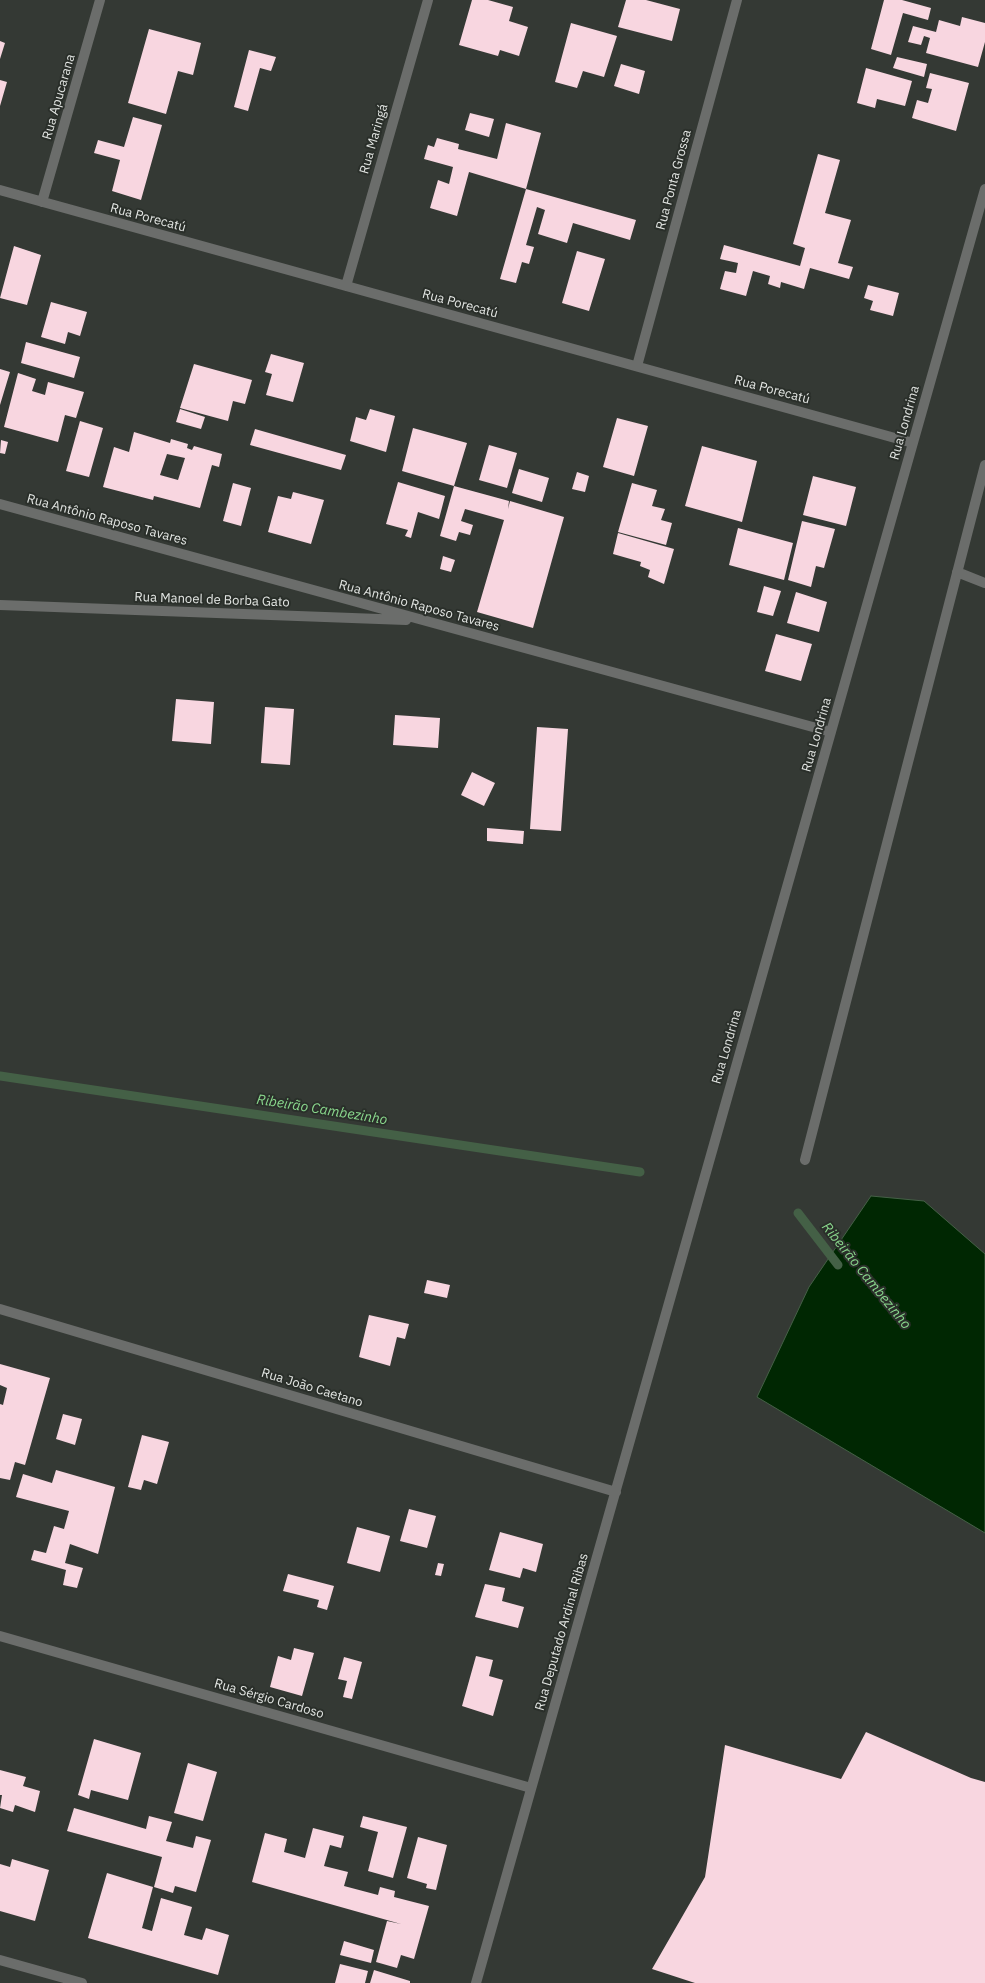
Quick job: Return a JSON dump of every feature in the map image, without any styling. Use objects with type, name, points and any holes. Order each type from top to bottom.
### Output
[{"type":"street","name":"Rua Apucarana","points":[[42,202],[100,0]]},
{"type":"street","name":"Rua Maringá","points":[[346,286],[428,0]]},
{"type":"street","name":"Rua Ponta Grossa","points":[[637,366],[737,0]]},
{"type":"street","name":"Rua Londrina","points":[[672,1288],[985,189]]},
{"type":"street","name":"Rua Porecatú","points":[[0,190],[913,442]]},
{"type":"street","points":[[805,1160],[985,465]]},
{"type":"street","name":"Rua Antônio Raposo Tavares","points":[[0,504],[831,732]]},
{"type":"street","points":[[957,572],[985,583]]},
{"type":"street","name":"Rua Manoel de Borba Gato","points":[[0,605],[424,621]]},
{"type":"street","name":"Rua Deputado Ardinal Ribas","points":[[476,1983],[616,1492],[672,1288]]},
{"type":"street","name":"Rua João Caetano","points":[[0,1309],[616,1492]]},
{"type":"street","name":"Rua Sérgio Cardoso","points":[[0,1636],[531,1788]]},
{"type":"street","points":[[0,1960],[82,1983]]},
{"type":"water","points":[[871,1196],[924,1201],[985,1254],[985,1533],[757,1397],[809,1287]]},
{"type":"building","points":[[472,0],[488,0],[513,7],[509,21],[528,27],[519,56],[500,50],[498,56],[459,45]]},
{"type":"building","points":[[626,0],[646,0],[680,9],[672,41],[618,27]]},
{"type":"building","points":[[884,0],[902,0],[931,8],[928,20],[903,13],[891,55],[871,49]]},
{"type":"building","points":[[962,17],[985,23],[985,42],[978,67],[926,53],[930,38],[924,36],[921,45],[908,42],[913,26],[936,32],[939,20],[960,26]]},
{"type":"building","points":[[571,23],[617,36],[604,77],[583,71],[577,88],[555,82]]},
{"type":"building","points":[[149,29],[201,43],[193,75],[178,71],[166,114],[128,103]]},
{"type":"building","points":[[0,41],[5,43],[0,59]]},
{"type":"building","points":[[249,50],[276,57],[271,71],[260,68],[248,111],[234,107]]},
{"type":"building","points":[[897,57],[927,64],[924,77],[893,68]]},
{"type":"building","points":[[621,64],[645,71],[639,94],[614,86]]},
{"type":"building","points":[[866,68],[912,81],[905,106],[877,99],[875,108],[857,103]]},
{"type":"building","points":[[930,73],[969,83],[956,131],[912,118],[917,100],[928,103],[932,89],[926,88]]},
{"type":"building","points":[[0,80],[7,82],[0,106]]},
{"type":"building","points":[[470,113],[494,119],[489,137],[465,130]]},
{"type":"building","points":[[133,117],[162,125],[141,200],[112,191],[120,160],[94,153],[98,140],[124,147]]},
{"type":"building","points":[[506,123],[541,133],[526,189],[469,172],[457,216],[430,208],[438,180],[449,184],[453,167],[424,159],[428,145],[434,147],[437,138],[459,144],[458,149],[497,159]]},
{"type":"building","points":[[818,154],[840,160],[825,213],[851,220],[838,263],[853,267],[849,279],[810,268],[804,289],[781,282],[780,288],[768,284],[770,276],[753,271],[746,296],[720,289],[725,271],[736,273],[738,263],[720,259],[724,245],[800,266],[805,248],[793,244]]},
{"type":"building","points":[[526,189],[636,220],[630,240],[573,223],[567,243],[538,234],[545,210],[537,207],[526,245],[534,247],[529,264],[522,262],[516,283],[500,279]]},
{"type":"building","points":[[14,246],[41,255],[27,305],[0,298]]},
{"type":"building","points":[[577,251],[605,259],[589,311],[562,303]]},
{"type":"building","points":[[868,285],[899,293],[893,316],[870,310],[873,301],[864,298]]},
{"type":"building","points":[[51,302],[87,312],[80,336],[68,332],[65,344],[41,337]]},
{"type":"building","points":[[26,342],[80,357],[74,378],[21,363]]},
{"type":"building","points":[[271,354],[304,363],[293,402],[266,395],[272,374],[265,372]]},
{"type":"building","points":[[194,364],[252,380],[245,404],[233,401],[228,421],[180,408]]},
{"type":"building","points":[[0,369],[10,372],[0,405]]},
{"type":"building","points":[[18,373],[36,379],[32,391],[45,395],[48,382],[84,392],[76,418],[65,415],[58,442],[4,427]]},
{"type":"building","points":[[180,409],[205,417],[201,429],[176,422]]},
{"type":"building","points":[[370,409],[395,416],[386,452],[350,441],[356,417],[366,420]]},
{"type":"building","points":[[617,418],[648,426],[634,476],[603,467]]},
{"type":"building","points":[[80,421],[103,428],[89,477],[66,471]]},
{"type":"building","points":[[413,428],[467,443],[454,486],[402,471]]},
{"type":"building","points":[[255,429],[346,455],[341,470],[250,445]]},
{"type":"building","points":[[134,432],[170,443],[171,439],[188,444],[187,448],[192,450],[194,446],[222,454],[219,467],[212,465],[200,508],[154,496],[153,500],[103,487],[114,447],[129,452]],"holes":[[[167,454],[185,458],[178,480],[160,475]]]},
{"type":"building","points":[[1,440],[8,442],[5,454],[0,453]]},
{"type":"building","points":[[489,445],[517,453],[507,488],[479,480]]},
{"type":"building","points":[[702,446],[757,461],[742,522],[685,506]]},
{"type":"building","points":[[519,469],[549,478],[542,502],[512,493]]},
{"type":"building","points":[[577,472],[589,476],[585,492],[572,489]]},
{"type":"building","points":[[813,476],[856,487],[846,526],[803,515]]},
{"type":"building","points":[[398,482],[445,496],[439,519],[418,512],[411,538],[405,536],[408,530],[386,524]]},
{"type":"building","points":[[233,483],[251,488],[241,526],[223,521]]},
{"type":"building","points":[[632,483],[657,490],[652,506],[665,509],[661,520],[672,523],[666,545],[618,532]]},
{"type":"building","points":[[454,486],[509,501],[508,509],[510,501],[564,517],[533,628],[477,612],[504,520],[465,509],[461,521],[473,525],[470,535],[459,532],[456,541],[440,536]]},
{"type":"building","points":[[293,492],[324,500],[311,544],[268,532],[278,496],[291,499]]},
{"type":"building","points":[[802,521],[835,529],[824,568],[816,566],[811,587],[788,580]]},
{"type":"building","points":[[738,528],[793,543],[784,580],[729,565]]},
{"type":"building","points":[[618,533],[674,549],[664,584],[648,577],[650,570],[640,566],[641,562],[613,554]]},
{"type":"building","points":[[443,556],[455,560],[451,572],[440,569]]},
{"type":"building","points":[[764,586],[781,591],[773,616],[757,612]]},
{"type":"building","points":[[796,592],[827,602],[819,632],[787,623]]},
{"type":"building","points":[[776,634],[812,644],[801,681],[765,671]]},
{"type":"building","points":[[176,699],[214,702],[211,744],[172,741]]},
{"type":"building","points":[[265,707],[294,709],[290,765],[261,763]]},
{"type":"building","points":[[395,715],[440,718],[438,748],[393,745]]},
{"type":"building","points":[[537,727],[568,729],[561,831],[530,829]]},
{"type":"building","points":[[472,772],[495,783],[484,806],[461,795]]},
{"type":"building","points":[[487,828],[524,831],[523,844],[487,841]]},
{"type":"building","points":[[427,1280],[450,1285],[447,1298],[424,1293]]},
{"type":"building","points":[[369,1315],[409,1324],[405,1339],[397,1337],[390,1366],[359,1357]]},
{"type":"building","points":[[0,1364],[50,1378],[25,1465],[15,1462],[10,1480],[0,1478],[0,1404],[3,1405],[7,1388],[0,1385]]},
{"type":"building","points":[[63,1414],[82,1419],[75,1445],[56,1439]]},
{"type":"building","points":[[142,1435],[169,1442],[157,1484],[144,1480],[141,1490],[128,1487]]},
{"type":"building","points":[[56,1470],[115,1487],[98,1554],[70,1544],[65,1563],[83,1568],[77,1588],[63,1585],[66,1570],[31,1560],[34,1550],[46,1553],[54,1526],[64,1529],[69,1511],[16,1497],[23,1474],[52,1483]]},
{"type":"building","points":[[409,1509],[436,1516],[427,1548],[400,1541]]},
{"type":"building","points":[[357,1527],[390,1536],[380,1572],[347,1563]]},
{"type":"building","points":[[500,1532],[543,1544],[536,1572],[523,1568],[520,1578],[489,1570]]},
{"type":"building","points":[[438,1563],[444,1564],[441,1576],[435,1575]]},
{"type":"building","points":[[288,1574],[334,1586],[327,1610],[317,1607],[319,1600],[283,1591]]},
{"type":"building","points":[[485,1584],[505,1588],[502,1601],[524,1607],[518,1628],[475,1617]]},
{"type":"building","points":[[294,1648],[314,1653],[302,1696],[270,1687],[278,1656],[291,1660]]},
{"type":"building","points":[[476,1656],[493,1660],[489,1676],[503,1680],[493,1716],[462,1706]]},
{"type":"building","points":[[344,1657],[362,1662],[352,1699],[343,1697],[347,1681],[338,1679]]},
{"type":"building","points":[[866,1732],[971,1778],[985,1782],[985,1983],[695,1983],[652,1969],[705,1877],[725,1745],[841,1779]]},
{"type":"building","points":[[94,1739],[141,1753],[128,1800],[91,1790],[89,1799],[78,1795]]},
{"type":"building","points":[[188,1763],[217,1772],[203,1821],[174,1813]]},
{"type":"building","points":[[0,1770],[26,1777],[23,1786],[40,1791],[35,1812],[15,1805],[13,1812],[0,1808],[2,1795],[0,1795]]},
{"type":"building","points":[[74,1808],[146,1829],[149,1816],[172,1822],[166,1841],[193,1848],[196,1836],[211,1840],[196,1892],[175,1886],[173,1893],[154,1887],[162,1857],[67,1831]]},
{"type":"building","points":[[363,1816],[407,1827],[393,1878],[368,1871],[378,1832],[360,1827]]},
{"type":"building","points":[[313,1828],[344,1836],[341,1848],[330,1845],[324,1866],[348,1872],[344,1886],[378,1895],[380,1887],[395,1891],[394,1897],[429,1906],[414,1959],[401,1955],[397,1968],[376,1962],[387,1921],[401,1924],[252,1882],[265,1833],[287,1839],[284,1852],[305,1858]]},
{"type":"building","points":[[418,1837],[447,1845],[436,1890],[426,1888],[427,1884],[407,1878]]},
{"type":"building","points":[[12,1859],[49,1870],[35,1921],[0,1911],[0,1864],[10,1867]]},
{"type":"building","points":[[107,1873],[153,1887],[142,1928],[152,1931],[161,1898],[192,1907],[184,1935],[202,1940],[206,1928],[229,1935],[218,1975],[88,1938]]},
{"type":"building","points":[[344,1941],[374,1950],[371,1963],[340,1955]]},
{"type":"building","points":[[340,1964],[368,1971],[365,1983],[335,1983]]},
{"type":"building","points":[[374,1970],[410,1981],[410,1983],[370,1983]]},
{"type":"waterway","name":"Ribeirão Cambezinho","points":[[0,1076],[640,1172]]},
{"type":"waterway","name":"Ribeirão Cambezinho","points":[[798,1213],[838,1265]]}]
